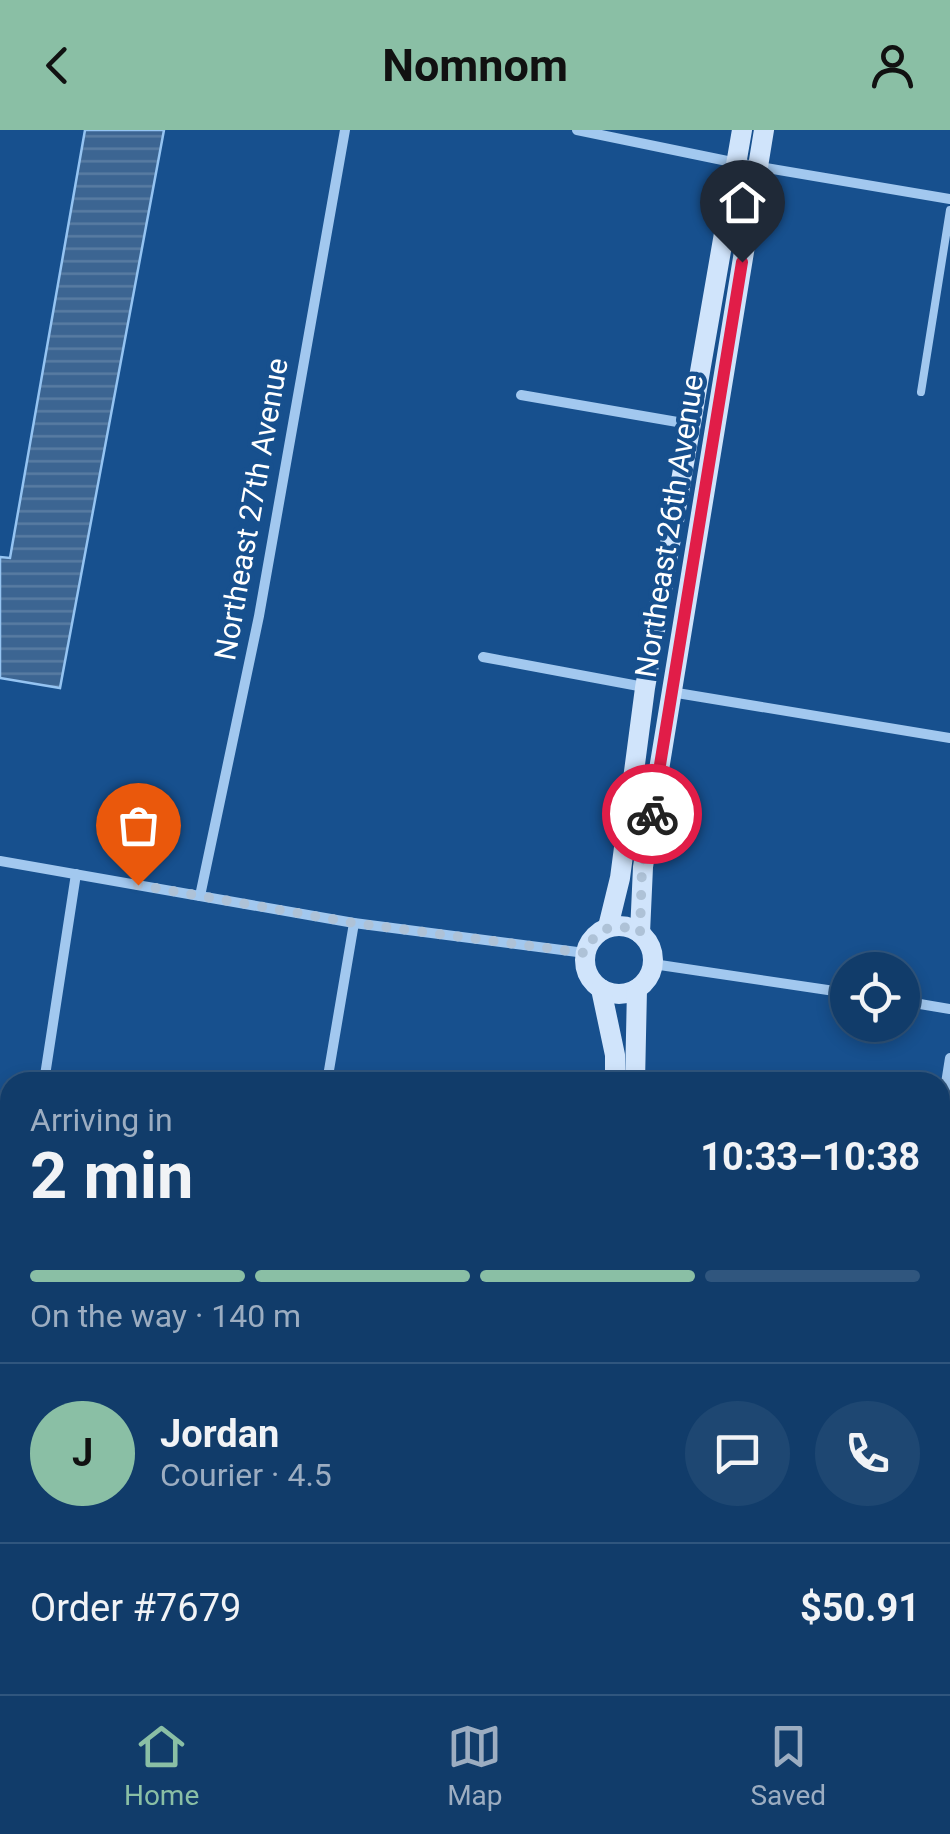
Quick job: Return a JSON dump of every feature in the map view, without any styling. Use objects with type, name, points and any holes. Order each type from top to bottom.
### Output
[{"type":"street","name":"Northeast 27th Avenue","points":[[200,896],[259,616],[345,130]]},
{"type":"street","points":[[577,130],[950,199]]},
{"type":"street","name":"Northeast 26th Avenue","points":[[640,933],[642,867],[672,692],[747,164],[742,130]]},
{"type":"street","name":"Northeast 26th Avenue","points":[[608,928],[620,878],[645,688],[689,424],[747,164],[764,130]]},
{"type":"street","name":"Northeast 26th Avenue","points":[[521,396],[689,424]]},
{"type":"street","name":"Northeast 26th Avenue","points":[[483,657],[645,688]]},
{"type":"street","points":[[672,692],[950,738]]},
{"type":"street","points":[[0,860],[354,923],[585,953]]},
{"type":"street","points":[[46,1072],[76,874]]},
{"type":"street","points":[[329,1072],[354,923]]},
{"type":"street","points":[[619,926],[640,933],[652,952],[650,976],[637,988],[618,995],[601,989],[588,976],[585,953],[590,942],[608,928],[619,926]]},
{"type":"street","points":[[653,964],[830,990]]},
{"type":"street","points":[[635,1072],[637,988]]},
{"type":"street","points":[[601,989],[615,1072]]},
{"type":"street","points":[[920,1005],[950,1009]]},
{"type":"lane","points":[[921,392],[950,210]]},
{"type":"water","points":[[85,130],[164,130],[60,688],[0,678],[0,557],[10,558]]},
{"type":"way so far","points":[[138,885],[354,923],[585,953],[598,933],[608,928],[619,926],[640,933],[642,867],[652,814]]},
{"type":"route","points":[[652,814],[742,262]]}]
